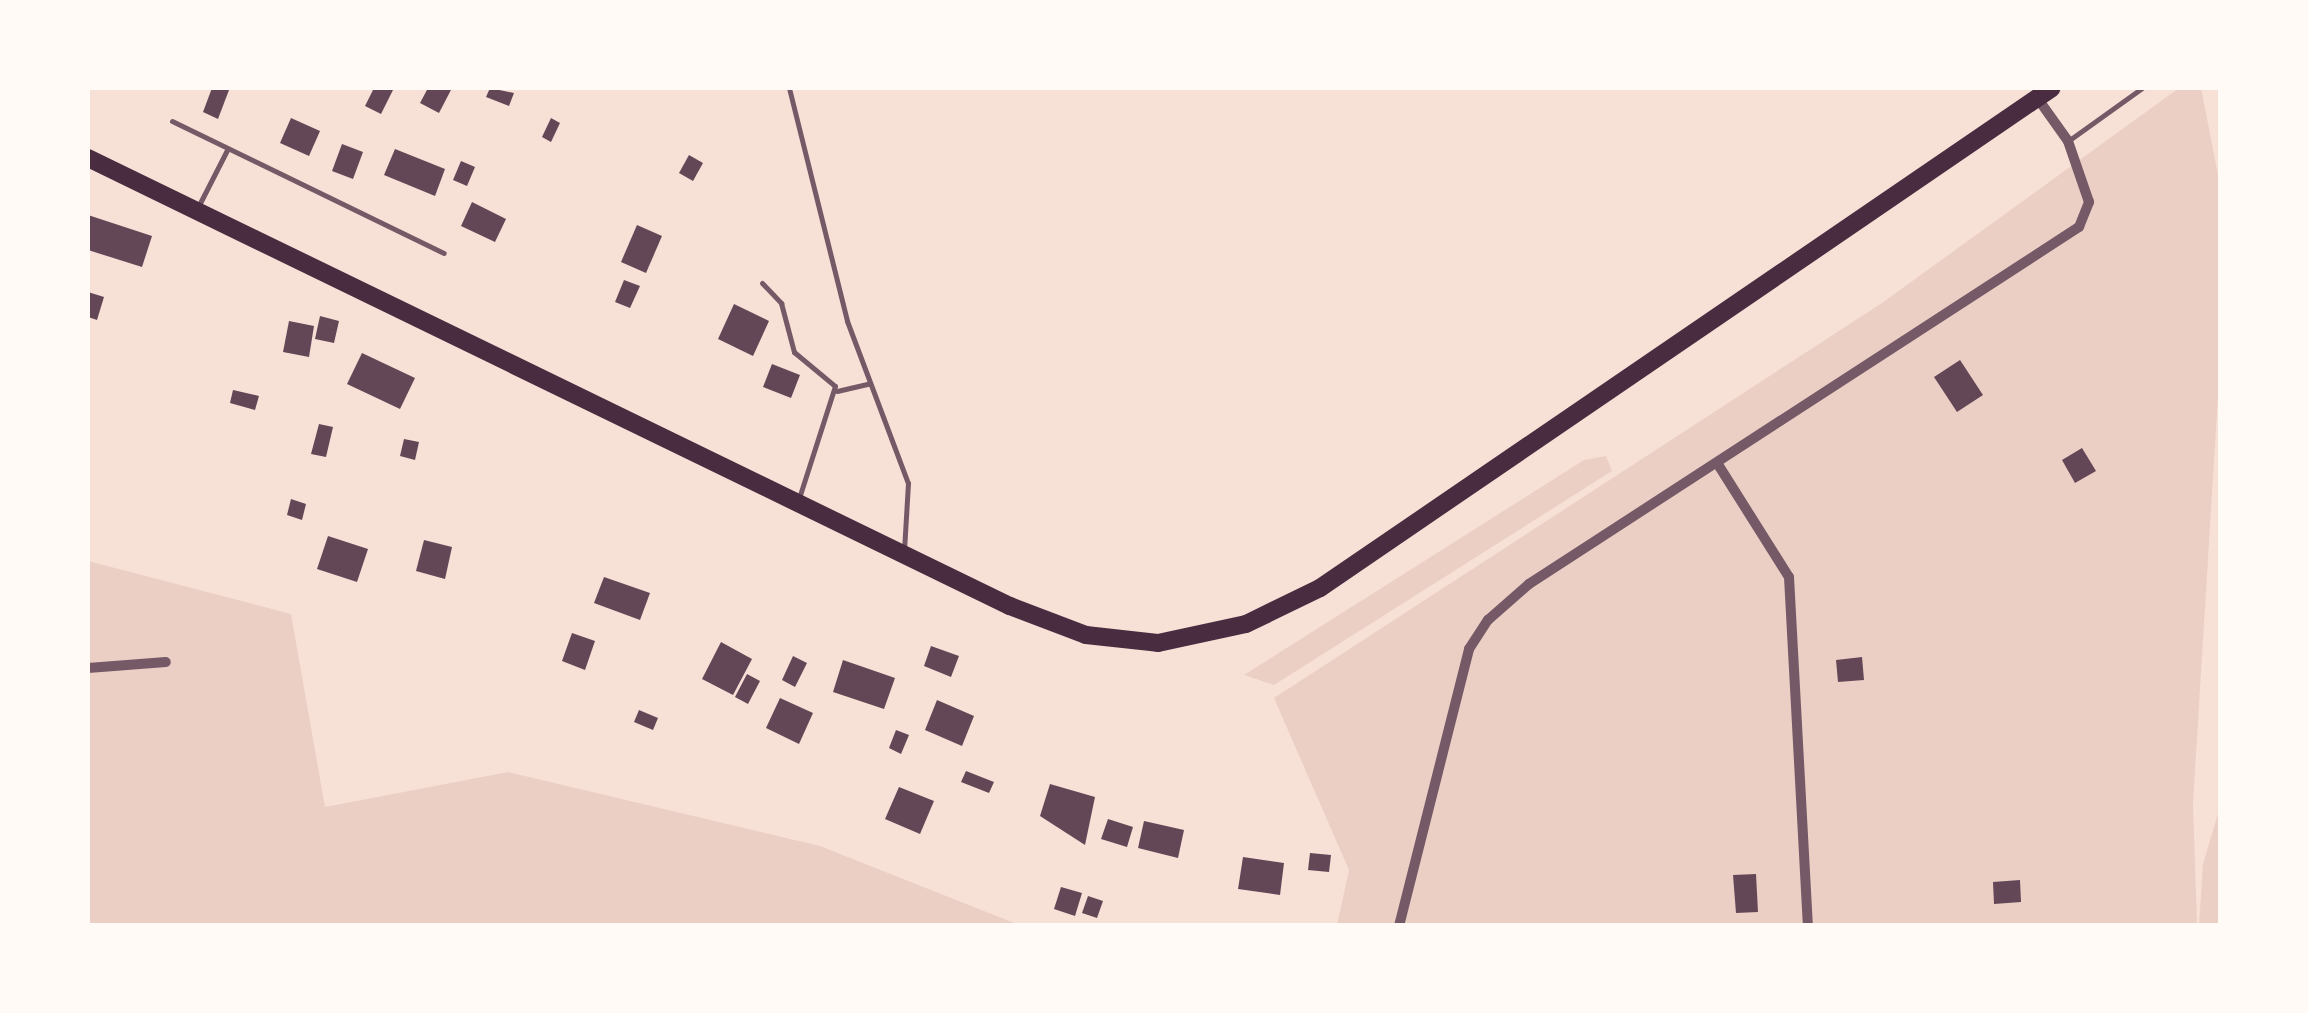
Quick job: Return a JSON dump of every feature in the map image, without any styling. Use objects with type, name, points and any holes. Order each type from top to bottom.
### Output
[{"type":"main road","points":[[88,158],[903,553],[1104,639],[1182,641],[1258,620],[1466,492],[2045,94]]},
{"type":"street","points":[[1399,926],[1469,649],[1488,620],[1529,584],[1719,466],[2079,227],[2089,202],[2068,141],[2045,94]]},
{"type":"street","points":[[1719,466],[1790,577],[1808,926]]},
{"type":"street","points":[[88,668],[166,662]]},
{"type":"lane","points":[[789,88],[868,384],[908,483],[912,524],[903,553]]},
{"type":"lane","points":[[2068,141],[2142,88]]},
{"type":"lane","points":[[172,121],[444,254]]},
{"type":"lane","points":[[197,208],[228,150]]},
{"type":"lane","points":[[762,283],[781,304],[794,352],[836,391]]},
{"type":"lane","points":[[836,391],[868,384]]},
{"type":"lane","points":[[798,500],[836,391]]},
{"type":"shaded area","points":[[2179,88],[2201,88],[2220,185],[2220,364],[2193,803],[2197,925],[1337,925],[1349,870],[1274,698],[1882,303]]},
{"type":"shaded area","points":[[1606,456],[1612,471],[1274,685],[1244,675],[1584,460]]},
{"type":"shaded area","points":[[88,561],[291,614],[325,807],[508,772],[820,846],[1019,925],[88,925]]},
{"type":"shaded area","points":[[2220,807],[2220,925],[2199,925],[2203,864]]},
{"type":"building","points":[[212,88],[229,90],[218,119],[203,112]]},
{"type":"building","points":[[374,88],[394,88],[381,114],[365,106]]},
{"type":"building","points":[[428,88],[452,88],[439,113],[420,103]]},
{"type":"building","points":[[490,88],[514,93],[509,106],[486,97]]},
{"type":"building","points":[[291,118],[320,131],[309,156],[280,143]]},
{"type":"building","points":[[551,118],[560,123],[551,142],[542,137]]},
{"type":"building","points":[[342,144],[363,152],[353,179],[332,171]]},
{"type":"building","points":[[395,149],[445,169],[435,196],[384,175]]},
{"type":"building","points":[[689,155],[703,163],[693,181],[679,173]]},
{"type":"building","points":[[461,161],[475,167],[467,186],[453,180]]},
{"type":"building","points":[[472,202],[506,219],[495,242],[461,226]]},
{"type":"building","points":[[88,215],[152,236],[142,267],[88,250]]},
{"type":"building","points":[[637,225],[662,236],[646,273],[621,262]]},
{"type":"building","points":[[624,280],[640,286],[630,308],[615,302]]},
{"type":"building","points":[[88,292],[104,297],[97,320],[88,317]]},
{"type":"building","points":[[734,304],[769,321],[753,356],[718,339]]},
{"type":"building","points":[[320,316],[339,321],[334,343],[315,339]]},
{"type":"building","points":[[289,321],[314,326],[309,357],[283,352]]},
{"type":"building","points":[[362,353],[415,378],[400,409],[347,384]]},
{"type":"building","points":[[1960,360],[1983,395],[1957,412],[1934,377]]},
{"type":"building","points":[[772,364],[800,375],[791,398],[763,387]]},
{"type":"building","points":[[233,390],[259,396],[255,410],[230,403]]},
{"type":"building","points":[[319,424],[333,427],[326,457],[311,454]]},
{"type":"building","points":[[404,439],[419,442],[415,460],[400,456]]},
{"type":"building","points":[[2082,448],[2096,471],[2075,483],[2062,460]]},
{"type":"building","points":[[291,499],[306,504],[302,520],[287,515]]},
{"type":"building","points":[[328,536],[368,549],[357,582],[317,569]]},
{"type":"building","points":[[424,540],[452,547],[445,579],[416,571]]},
{"type":"building","points":[[604,577],[650,593],[640,620],[594,603]]},
{"type":"building","points":[[572,633],[595,641],[585,670],[562,661]]},
{"type":"building","points":[[721,642],[752,659],[733,695],[702,679]]},
{"type":"building","points":[[931,646],[959,656],[951,677],[924,666]]},
{"type":"building","points":[[793,656],[807,663],[795,687],[782,680]]},
{"type":"building","points":[[1862,657],[1864,680],[1838,682],[1836,660]]},
{"type":"building","points":[[843,660],[895,678],[884,709],[833,692]]},
{"type":"building","points":[[747,674],[760,681],[748,704],[735,697]]},
{"type":"building","points":[[780,698],[813,713],[799,744],[766,728]]},
{"type":"building","points":[[937,700],[974,716],[962,746],[925,730]]},
{"type":"building","points":[[639,710],[658,718],[653,730],[634,722]]},
{"type":"building","points":[[896,730],[909,735],[901,754],[889,748]]},
{"type":"building","points":[[966,771],[994,782],[989,793],[961,782]]},
{"type":"building","points":[[1050,784],[1095,797],[1085,845],[1040,816]]},
{"type":"building","points":[[899,787],[934,801],[920,834],[885,819]]},
{"type":"building","points":[[1108,819],[1133,827],[1127,847],[1101,839]]},
{"type":"building","points":[[1144,821],[1184,830],[1178,858],[1138,848]]},
{"type":"building","points":[[1310,853],[1331,855],[1329,872],[1308,870]]},
{"type":"building","points":[[1243,857],[1284,863],[1280,895],[1238,889]]},
{"type":"building","points":[[1756,874],[1758,912],[1736,913],[1733,875]]},
{"type":"building","points":[[2020,880],[2021,902],[1994,904],[1993,882]]},
{"type":"building","points":[[1061,887],[1082,893],[1075,916],[1054,909]]},
{"type":"building","points":[[1088,896],[1103,901],[1097,918],[1082,913]]}]
